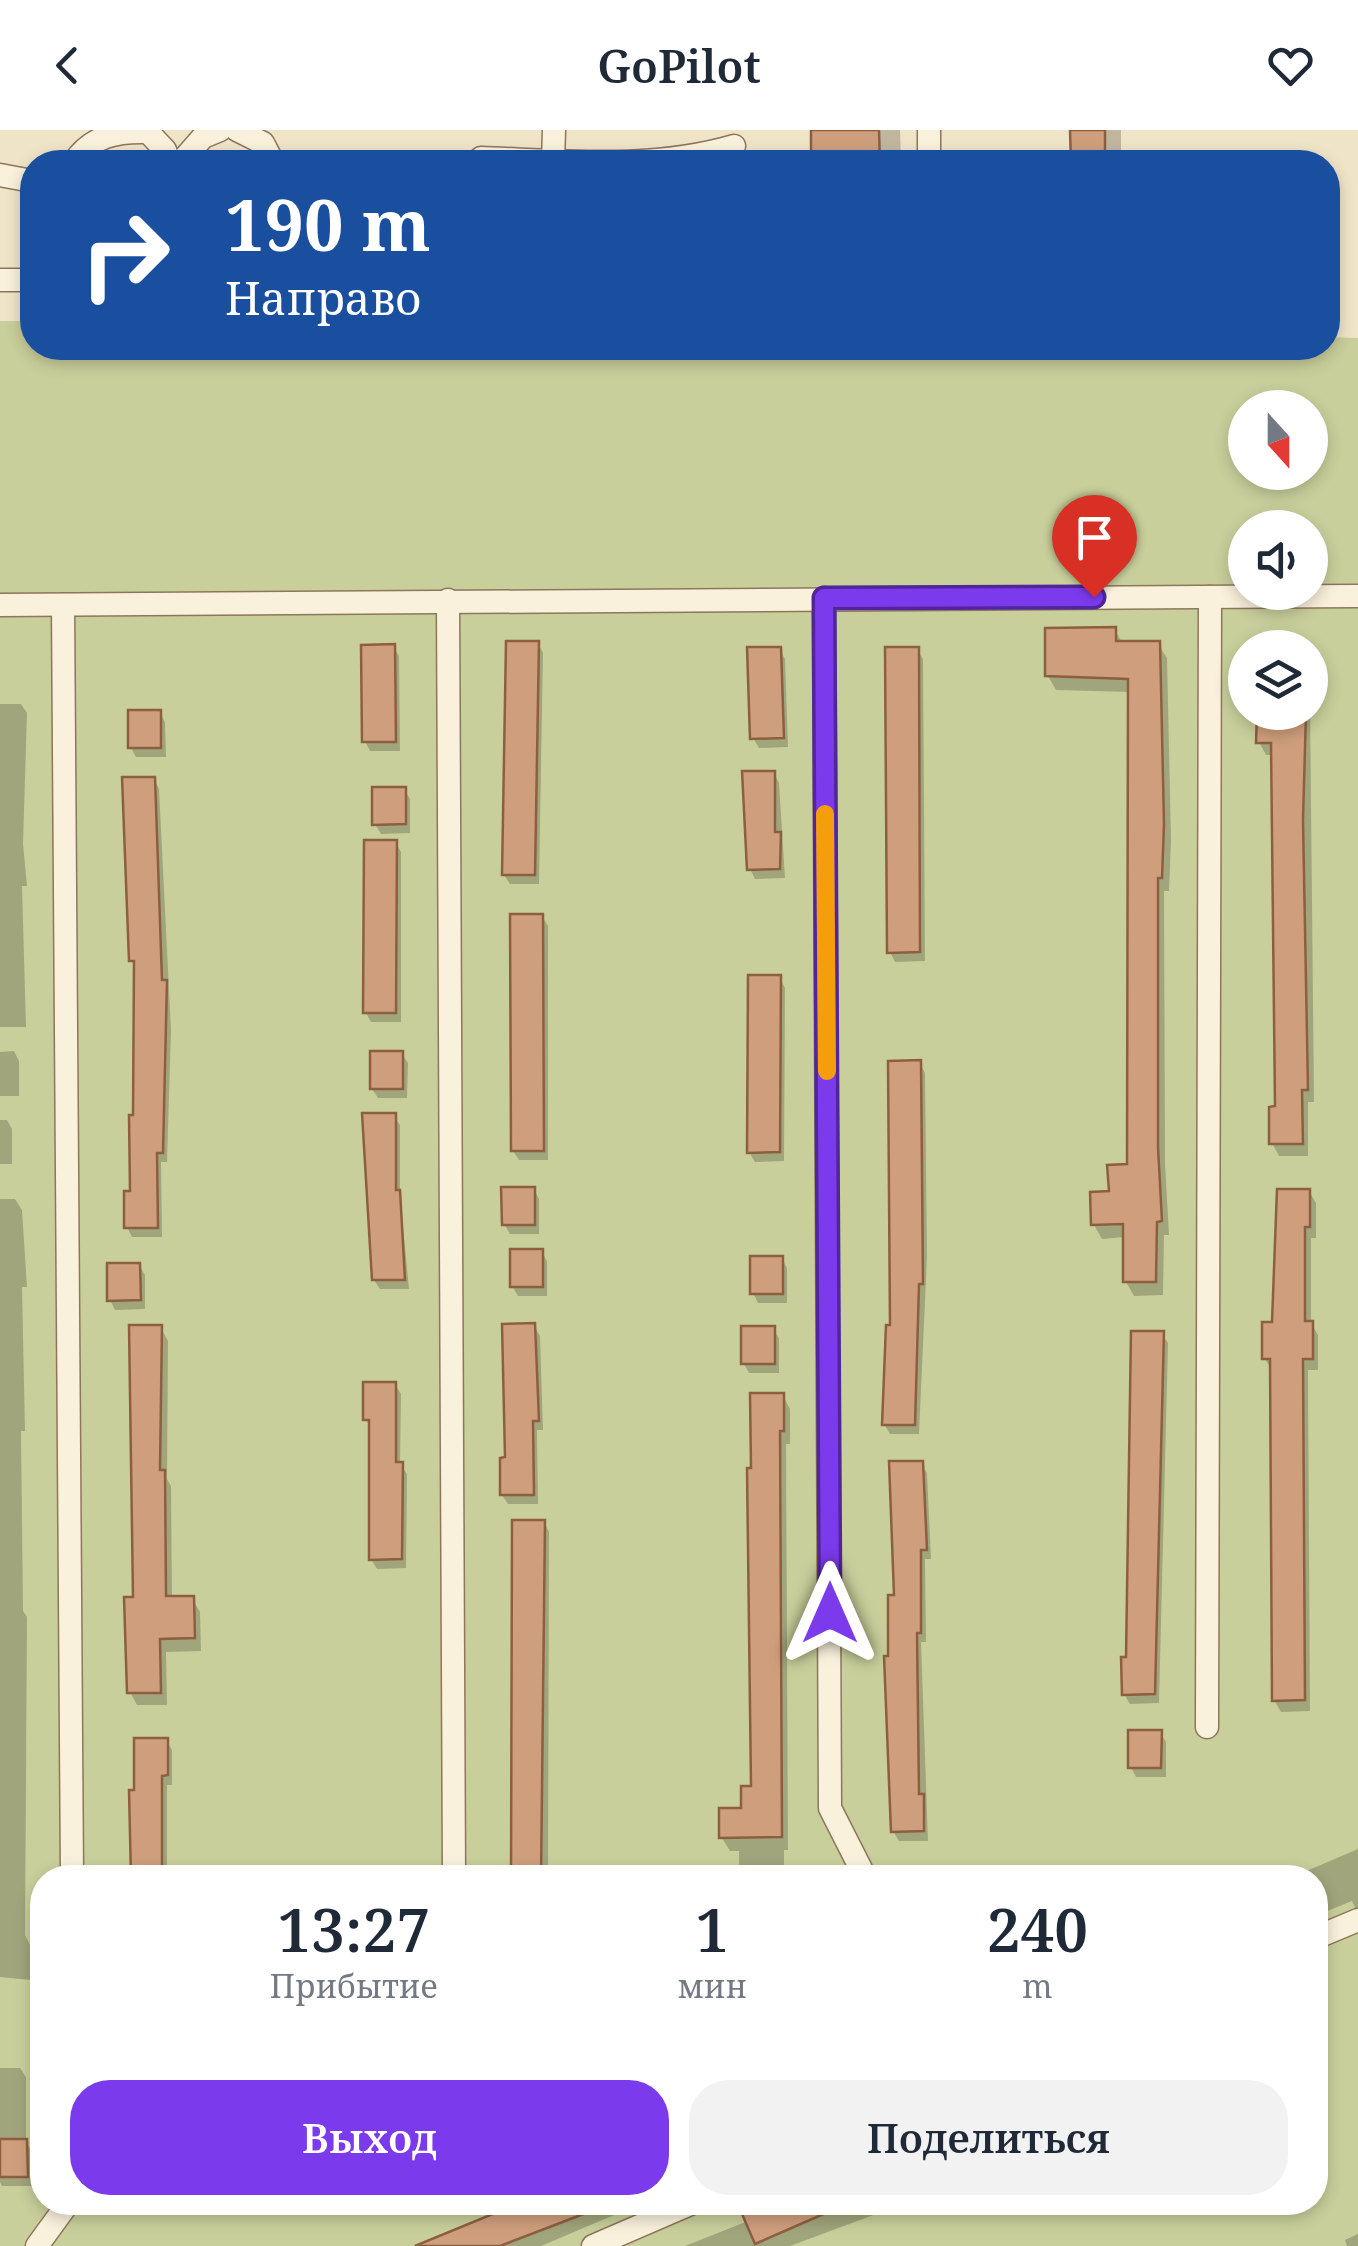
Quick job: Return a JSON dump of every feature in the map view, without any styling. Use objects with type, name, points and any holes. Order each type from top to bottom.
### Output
[{"type":"lane","points":[[191,150],[203,136],[220,130]]},
{"type":"lane","points":[[238,130],[263,143],[267,150]]},
{"type":"lane","points":[[84,150],[90,142],[124,131],[148,132],[165,150]]},
{"type":"lane","points":[[0,605],[1358,596]]},
{"type":"lane","points":[[1208,1727],[1210,597]]},
{"type":"lane","points":[[824,598],[830,1808],[858,1865]]},
{"type":"lane","points":[[448,600],[454,1865]]},
{"type":"lane","points":[[63,604],[72,1865]]},
{"type":"lane","points":[[1328,1933],[1358,1920]]},
{"type":"lane","points":[[37,2246],[60,2215]]},
{"type":"lane","points":[[593,2246],[665,2215]]},
{"type":"green space","points":[[0,321],[20,321],[20,360],[1340,360],[1340,337],[1358,338],[1358,2246],[0,2246]]},
{"type":"building","points":[[811,130],[879,130],[880,150],[811,150]]},
{"type":"building","points":[[1070,130],[1105,130],[1105,150],[1071,150]]},
{"type":"building","points":[[1116,627],[1116,641],[1160,641],[1164,824],[1162,878],[1158,878],[1158,1147],[1162,1221],[1157,1222],[1156,1282],[1123,1282],[1123,1224],[1091,1225],[1090,1192],[1109,1191],[1107,1165],[1127,1164],[1128,679],[1045,676],[1045,628]]},
{"type":"building","points":[[506,641],[539,641],[535,875],[502,875]]},
{"type":"building","points":[[395,644],[396,742],[362,742],[361,645]]},
{"type":"building","points":[[747,647],[781,647],[784,738],[750,739]]},
{"type":"building","points":[[885,647],[919,647],[920,952],[887,953]]},
{"type":"building","points":[[128,710],[161,710],[161,748],[128,748]]},
{"type":"building","points":[[1256,730],[1306,730],[1303,820],[1308,1090],[1302,1090],[1303,1144],[1269,1144],[1269,1107],[1275,1106],[1271,743],[1256,743]]},
{"type":"building","points":[[742,771],[775,771],[775,832],[781,832],[780,869],[747,870]]},
{"type":"building","points":[[122,777],[155,777],[162,980],[167,980],[163,1153],[157,1153],[158,1228],[124,1228],[124,1191],[130,1191],[129,1115],[133,1115],[134,961],[129,961]]},
{"type":"building","points":[[372,787],[406,787],[406,824],[372,825]]},
{"type":"building","points":[[364,840],[397,840],[396,1013],[363,1013]]},
{"type":"building","points":[[510,914],[543,914],[544,1151],[511,1151]]},
{"type":"building","points":[[748,975],[781,975],[780,1152],[747,1153]]},
{"type":"building","points":[[370,1051],[403,1051],[403,1089],[370,1089]]},
{"type":"building","points":[[921,1060],[923,1284],[919,1284],[915,1425],[882,1425],[886,1325],[890,1325],[888,1061]]},
{"type":"building","points":[[362,1113],[396,1113],[396,1190],[400,1190],[405,1280],[372,1280]]},
{"type":"building","points":[[501,1187],[535,1187],[535,1225],[502,1225]]},
{"type":"building","points":[[1277,1189],[1310,1189],[1310,1227],[1305,1227],[1305,1321],[1313,1321],[1313,1359],[1303,1359],[1305,1700],[1272,1701],[1270,1359],[1262,1359],[1262,1322],[1272,1322]]},
{"type":"building","points":[[510,1249],[543,1249],[543,1287],[510,1287]]},
{"type":"building","points":[[750,1256],[783,1256],[783,1294],[750,1294]]},
{"type":"building","points":[[107,1263],[140,1263],[141,1300],[107,1301]]},
{"type":"building","points":[[535,1323],[539,1421],[533,1421],[534,1495],[500,1495],[500,1458],[505,1457],[502,1324]]},
{"type":"building","points":[[129,1325],[162,1325],[160,1470],[165,1470],[166,1596],[194,1596],[195,1638],[160,1639],[161,1693],[127,1693],[124,1597],[133,1597]]},
{"type":"building","points":[[741,1326],[775,1326],[775,1364],[741,1364]]},
{"type":"building","points":[[1131,1331],[1164,1331],[1155,1694],[1122,1695],[1121,1657],[1126,1657]]},
{"type":"building","points":[[363,1382],[396,1382],[396,1462],[403,1462],[402,1559],[369,1560],[369,1420],[363,1420]]},
{"type":"building","points":[[750,1393],[784,1393],[784,1431],[780,1431],[782,1837],[719,1838],[719,1808],[741,1808],[741,1786],[751,1786],[747,1468],[751,1468]]},
{"type":"building","points":[[889,1461],[923,1461],[927,1550],[921,1550],[921,1633],[917,1633],[919,1794],[924,1794],[924,1831],[891,1832],[884,1656],[888,1656],[888,1595],[894,1595]]},
{"type":"building","points":[[512,1520],[545,1520],[541,1865],[511,1865]]},
{"type":"building","points":[[1128,1730],[1162,1730],[1161,1768],[1128,1768]]},
{"type":"building","points":[[134,1738],[168,1738],[168,1775],[162,1776],[162,1865],[131,1865],[129,1790],[134,1790]]},
{"type":"building","points":[[0,2139],[27,2139],[28,2177],[0,2177]]},
{"type":"building","points":[[490,2215],[581,2215],[500,2246],[415,2246]]},
{"type":"building","points":[[742,2215],[821,2215],[755,2244]]},
{"type":"slow traffic","points":[[825,814],[827,1071]]},
{"type":"route","points":[[830,1613],[824,598],[1094,597]]}]
